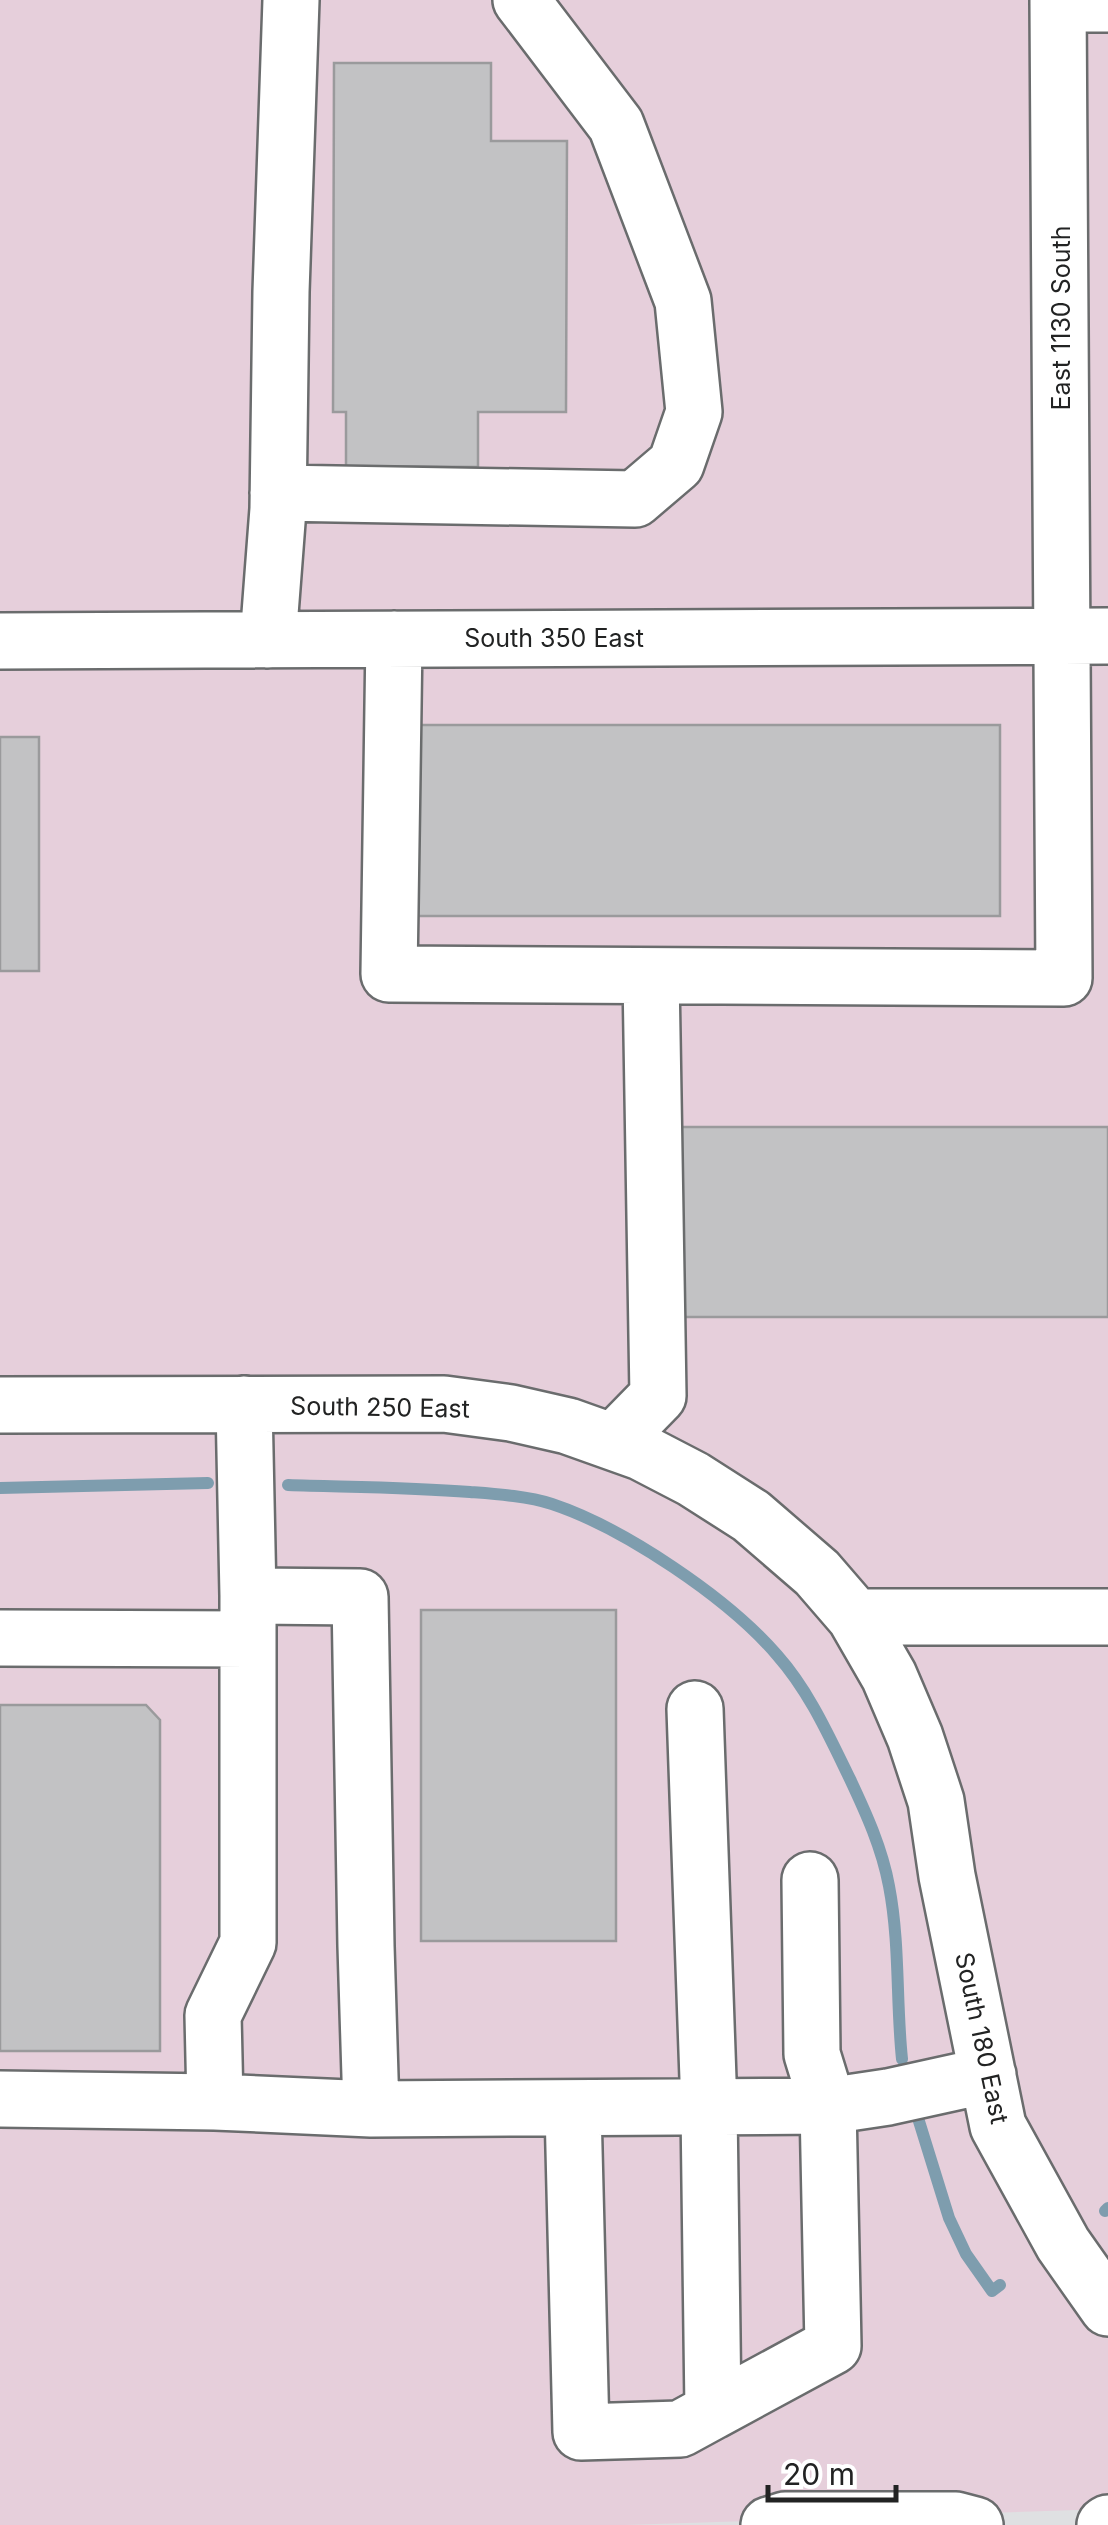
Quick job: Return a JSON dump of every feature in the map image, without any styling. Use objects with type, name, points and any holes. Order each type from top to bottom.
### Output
[{"type":"street","points":[[268,640],[278,494],[280,292],[292,0]]},
{"type":"street","points":[[278,494],[635,500],[676,464],[694,412],[682,301],[616,126],[522,0]]},
{"type":"street","name":"East 1130 South","points":[[652,976],[1064,978],[1086,636],[1084,287],[1075,3]]},
{"type":"street","name":"South 350 East","points":[[0,641],[1086,636]]},
{"type":"street","points":[[394,639],[389,974],[652,976],[658,1396],[613,1442]]},
{"type":"street","points":[[215,2102],[213,2015],[248,1943],[244,1404]]},
{"type":"street","name":"South 250 East","points":[[0,1405],[444,1404],[511,1412],[568,1426],[641,1452],[693,1479],[751,1516],[816,1574],[855,1617],[889,1676],[915,1736],[936,1801],[956,1918]]},
{"type":"street","points":[[0,1638],[248,1618],[360,1597],[371,2110]]},
{"type":"street","points":[[855,1617],[1108,1617]]},
{"type":"street","points":[[695,1709],[709,2108],[713,2410]]},
{"type":"street","points":[[573,2110],[581,2432],[680,2428],[833,2346],[828,2106],[812,2054],[810,1880]]},
{"type":"street","name":"South 180 East","points":[[956,1918],[998,2126],[1064,2244],[1108,2308]]},
{"type":"street","points":[[0,2099],[215,2102],[371,2110],[828,2106],[888,2098],[988,2075]]},
{"type":"street","points":[[769,2525],[786,2520],[963,2523]]},
{"type":"shaded area","points":[[0,0],[1108,0],[1108,2509],[625,2525],[0,2525]]},
{"type":"building","points":[[334,63],[491,63],[491,141],[567,141],[566,412],[478,412],[478,467],[346,466],[346,412],[333,412]]},
{"type":"building","points":[[414,725],[1000,725],[1000,916],[414,916]]},
{"type":"building","points":[[0,737],[39,737],[39,971],[0,971]]},
{"type":"building","points":[[674,1127],[1108,1127],[1108,1317],[674,1317]]},
{"type":"building","points":[[421,1610],[616,1610],[616,1941],[421,1941]]},
{"type":"building","points":[[0,1705],[146,1705],[160,1720],[160,2051],[0,2051]]},
{"type":"waterway","points":[[0,1488],[208,1483]]},
{"type":"waterway","points":[[288,1485],[447,1490],[552,1504],[642,1547],[703,1589],[756,1633],[809,1699],[878,1844],[892,1907],[902,2059]]},
{"type":"waterway","points":[[918,2118],[949,2218],[966,2254],[992,2291],[1000,2285]]},
{"type":"waterway","points":[[1105,2211],[1108,2208]]}]
